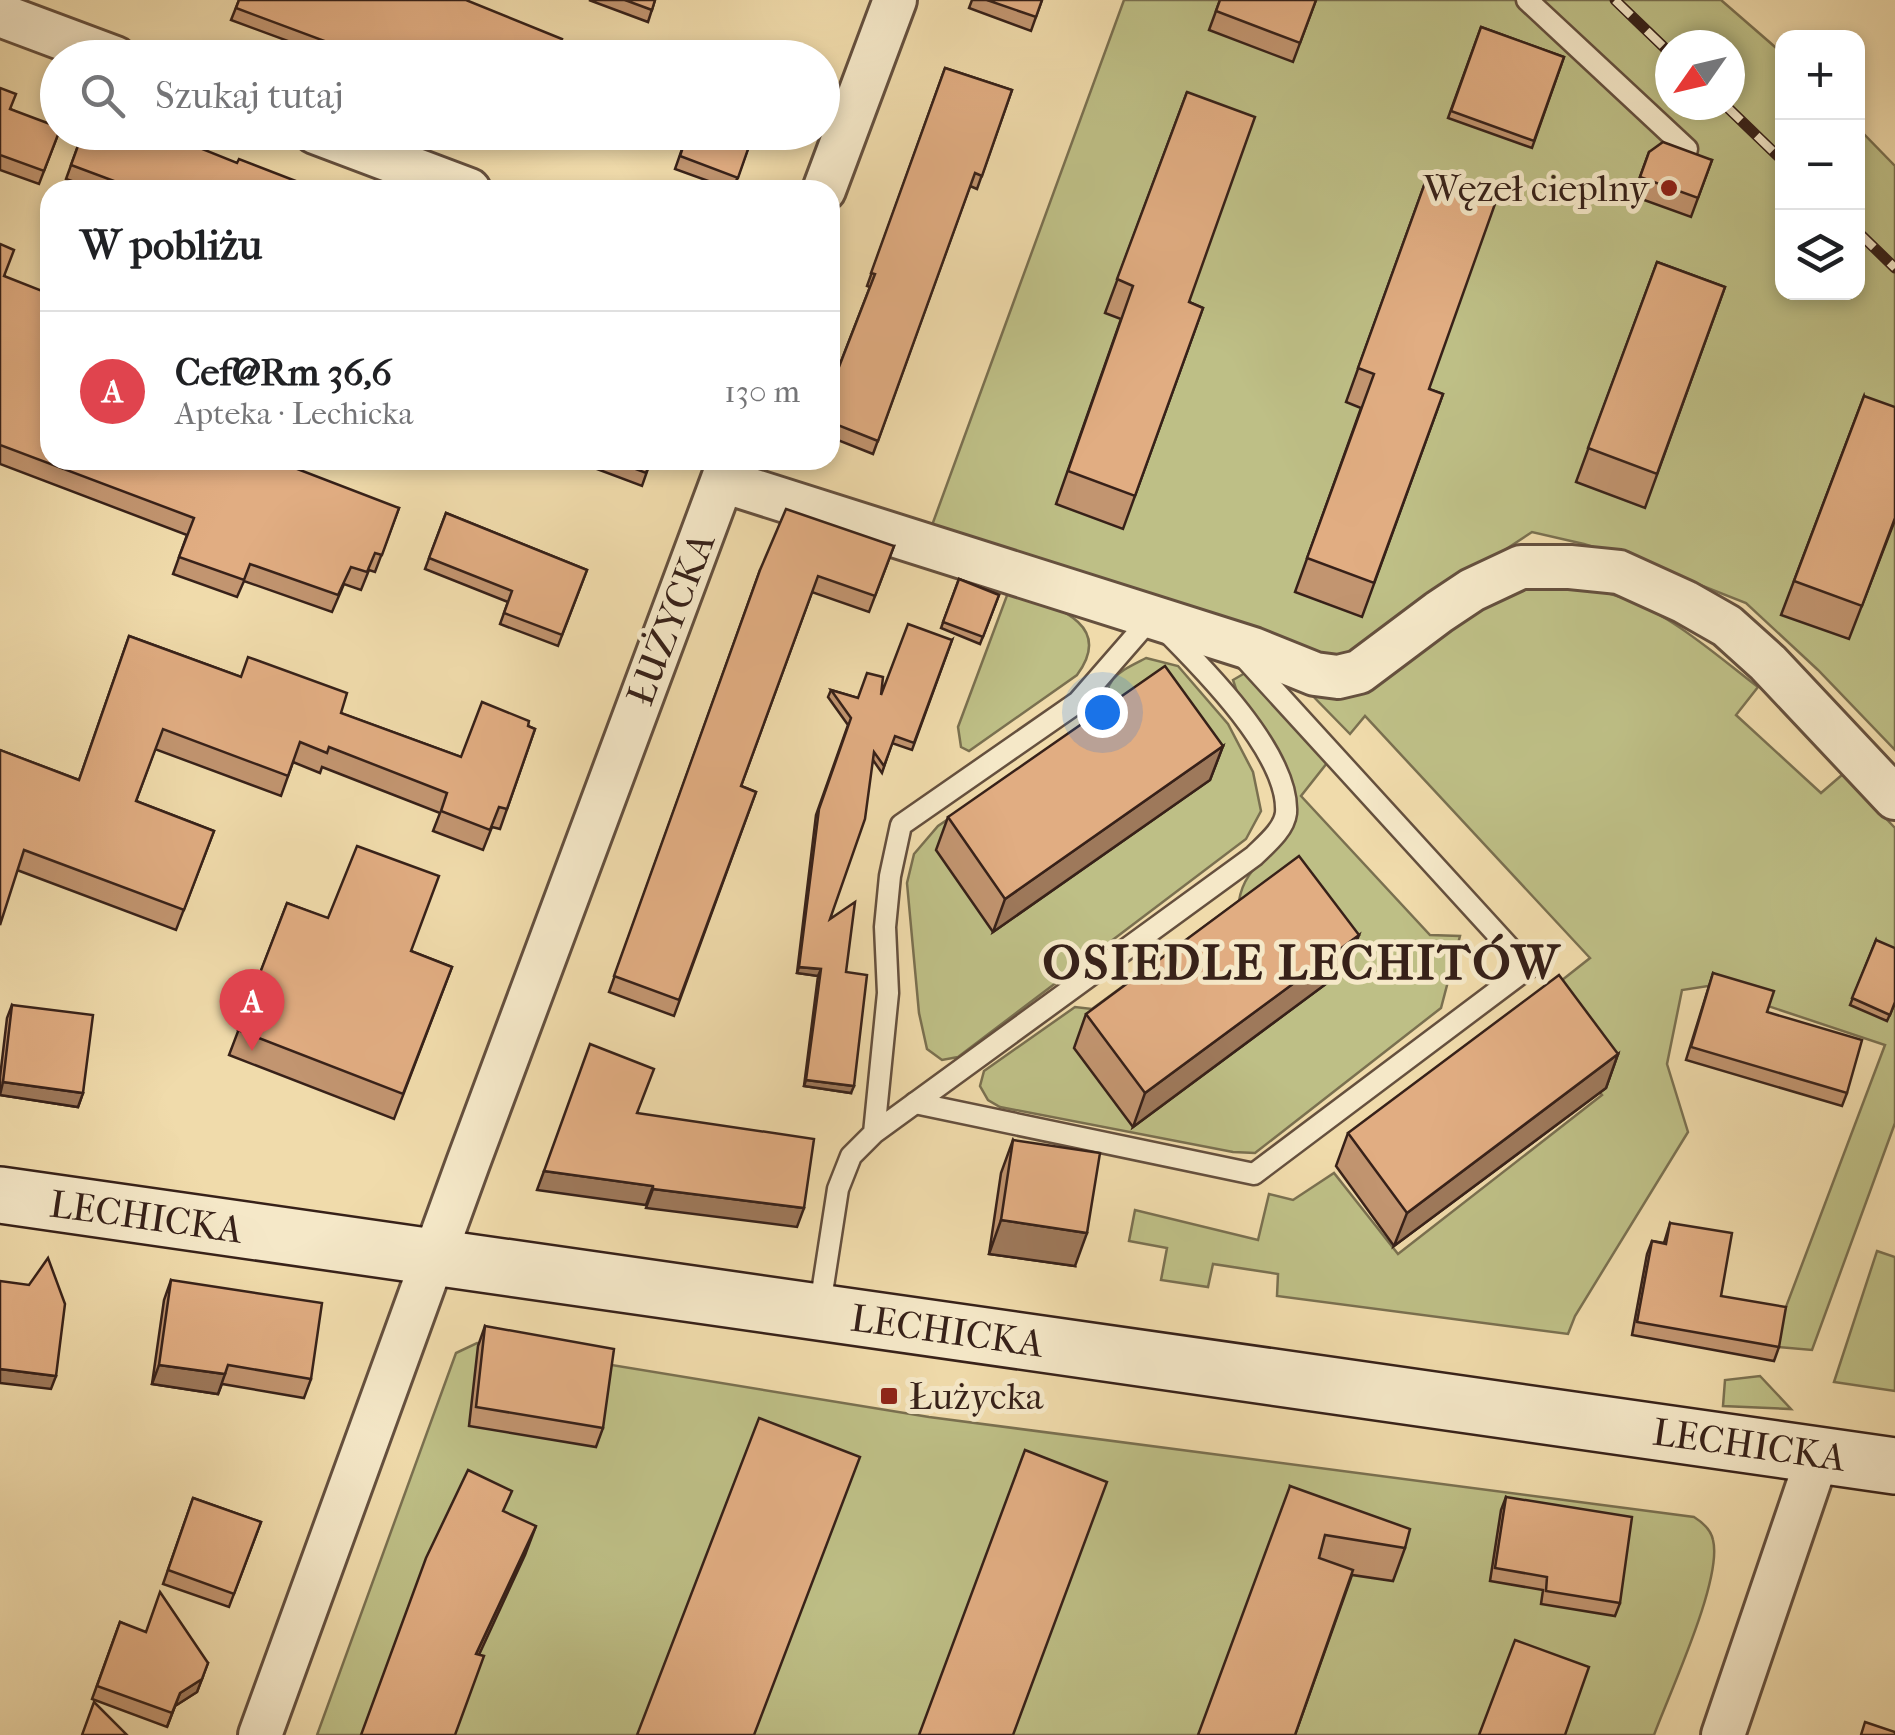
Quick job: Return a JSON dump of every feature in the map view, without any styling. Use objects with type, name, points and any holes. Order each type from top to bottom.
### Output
[{"type":"street","points":[[840,147],[895,0]]},
{"type":"street","points":[[0,14],[68,40]]},
{"type":"street","points":[[363,150],[442,180]]},
{"type":"street","points":[[828,180],[839,150]]},
{"type":"street","points":[[726,471],[1316,674],[1338,678],[1358,672],[1455,601],[1521,566],[1619,572],[1727,626],[1768,663],[1895,798]]},
{"type":"street","name":"ŁUŻYCKA","points":[[260,1735],[726,471]]},
{"type":"street","name":"LECHICKA","points":[[0,1195],[1895,1466]]},
{"type":"street","points":[[1723,1735],[1818,1456]]},
{"type":"lane","points":[[1527,0],[1688,149]]},
{"type":"lane","points":[[819,1313],[838,1189],[851,1156],[874,1134],[1254,856],[1275,835],[1286,815],[1282,789],[1268,755],[1220,684],[1152,617],[1078,702],[901,825],[885,926],[888,994],[874,1134]]},
{"type":"lane","points":[[915,1104],[1254,1174],[1528,968],[1230,642]]},
{"type":"green space","points":[[1124,0],[1721,0],[1775,47],[1775,300],[1865,300],[1865,135],[1895,166],[1895,750],[1746,603],[1647,564],[1532,532],[1369,650],[1333,657],[1291,647],[931,528]]},
{"type":"green space","points":[[1531,586],[1585,589],[1617,596],[1681,628],[1758,687],[1736,715],[1821,793],[1843,774],[1895,828],[1895,1123],[1812,1350],[1777,1347],[1781,1320],[1885,1045],[1708,986],[1682,990],[1667,1064],[1688,1132],[1575,1316],[1568,1334],[1277,1296],[1278,1274],[1213,1264],[1208,1287],[1161,1280],[1167,1248],[1129,1241],[1135,1210],[1258,1240],[1269,1194],[1293,1200],[1334,1173],[1398,1254],[1602,1095],[1538,1013],[1538,999],[1590,958],[1365,716],[1350,734],[1304,687],[1460,623],[1497,597]]},
{"type":"green space","points":[[1009,590],[1073,618],[1084,628],[1089,641],[1087,656],[1077,675],[969,751],[961,747],[958,727]]},
{"type":"green space","points":[[1146,658],[1178,666],[1228,724],[1253,772],[1261,811],[1246,839],[958,1057],[942,1060],[927,1049],[919,1013],[907,883],[914,854],[938,826],[1105,714],[1107,692],[1114,678]]},
{"type":"green space","points":[[1245,673],[1327,763],[1301,796],[1430,935],[1460,936],[1441,1008],[1255,1153],[1000,1107],[988,1100],[980,1086],[984,1071],[1075,1007],[1092,1009],[1239,901],[1246,880],[1287,831],[1275,762],[1233,680]]},
{"type":"green space","points":[[1877,1251],[1895,1257],[1895,1391],[1834,1382]]},
{"type":"green space","points":[[477,1343],[929,1417],[1694,1517],[1713,1540],[1710,1581],[1693,1637],[1654,1735],[317,1735],[456,1353]]},
{"type":"green space","points":[[1760,1376],[1791,1409],[1723,1406],[1725,1380]]},
{"type":"building","points":[[239,0],[466,0],[562,39],[322,40],[236,8]]},
{"type":"building","points":[[625,0],[655,0],[652,10]]},
{"type":"building","points":[[987,0],[1042,0],[1036,17]]},
{"type":"building","points":[[1220,0],[1316,0],[1300,43],[1216,11]]},
{"type":"building","points":[[1481,27],[1564,57],[1534,141],[1451,111]]},
{"type":"building","points":[[945,68],[1012,90],[982,176],[975,173],[878,441],[840,426],[840,364],[875,274],[871,273]]},
{"type":"building","points":[[0,88],[16,94],[10,109],[40,120],[40,150],[52,150],[44,171],[0,155]]},
{"type":"building","points":[[1187,92],[1255,117],[1189,302],[1203,308],[1135,496],[1068,471],[1133,286],[1117,279]]},
{"type":"building","points":[[1663,142],[1712,160],[1698,198],[1640,177],[1649,152]]},
{"type":"building","points":[[76,150],[205,150],[293,180],[111,180],[71,165]]},
{"type":"building","points":[[682,150],[748,150],[738,178],[680,156]]},
{"type":"building","points":[[1426,180],[1495,204],[1429,389],[1443,394],[1374,583],[1307,558],[1374,374],[1358,368]]},
{"type":"building","points":[[0,244],[14,250],[4,276],[40,290],[40,460],[0,445]]},
{"type":"building","points":[[1657,262],[1725,287],[1657,474],[1588,448]]},
{"type":"building","points":[[1864,396],[1895,407],[1895,518],[1862,606],[1794,581]]},
{"type":"building","points":[[66,470],[300,470],[399,508],[382,555],[375,553],[367,572],[351,567],[338,595],[250,564],[244,580],[179,557],[194,518]]},
{"type":"building","points":[[786,509],[894,546],[875,596],[818,576],[741,786],[756,792],[679,1000],[614,976],[760,570]]},
{"type":"building","points":[[446,513],[587,570],[562,635],[504,613],[512,591],[429,558]]},
{"type":"building","points":[[959,579],[999,595],[983,637],[943,622]]},
{"type":"building","points":[[908,624],[952,640],[914,743],[895,736],[884,766],[874,752],[865,819],[830,919],[855,902],[846,972],[867,975],[854,1086],[806,1080],[821,969],[799,967],[819,809],[851,718],[831,690],[858,698],[867,673],[883,677],[881,695]]},
{"type":"building","points":[[129,636],[241,677],[248,657],[347,693],[341,713],[461,757],[482,702],[529,721],[528,726],[535,729],[507,809],[499,807],[490,830],[441,811],[447,793],[329,747],[327,753],[300,742],[288,776],[163,729],[136,801],[214,831],[184,910],[24,850],[0,925],[0,750],[79,780]]},
{"type":"building","points":[[1165,666],[1223,746],[1005,899],[948,817]]},
{"type":"building","points":[[357,846],[439,876],[411,951],[452,967],[403,1094],[238,1030],[287,903],[328,918]]},
{"type":"building","points":[[1299,856],[1359,935],[1145,1093],[1086,1014]]},
{"type":"building","points":[[1876,940],[1895,948],[1895,1002],[1890,1015],[1852,998]]},
{"type":"building","points":[[1713,973],[1774,991],[1767,1012],[1862,1040],[1847,1093],[1691,1047]]},
{"type":"building","points":[[1559,975],[1618,1054],[1407,1213],[1348,1133]]},
{"type":"building","points":[[12,1005],[93,1015],[83,1093],[3,1082]]},
{"type":"building","points":[[590,1044],[654,1069],[637,1113],[814,1139],[804,1208],[544,1171]]},
{"type":"building","points":[[1013,1140],[1100,1153],[1087,1233],[1001,1220]]},
{"type":"building","points":[[1670,1223],[1732,1233],[1721,1296],[1786,1307],[1779,1347],[1637,1322],[1652,1241],[1666,1244]]},
{"type":"building","points":[[48,1258],[65,1304],[56,1376],[0,1369],[0,1281],[29,1285]]},
{"type":"building","points":[[171,1280],[322,1303],[311,1379],[228,1365],[225,1374],[159,1365]]},
{"type":"building","points":[[485,1326],[614,1349],[603,1428],[476,1407]]},
{"type":"building","points":[[759,1418],[860,1457],[754,1735],[637,1735]]},
{"type":"building","points":[[1025,1450],[1107,1482],[1013,1735],[919,1735]]},
{"type":"building","points":[[468,1470],[512,1491],[503,1511],[536,1526],[476,1654],[484,1656],[455,1735],[361,1735],[426,1558]]},
{"type":"building","points":[[1290,1486],[1410,1529],[1405,1548],[1325,1535],[1319,1558],[1353,1570],[1295,1735],[1198,1735]]},
{"type":"building","points":[[1506,1497],[1632,1517],[1620,1603],[1546,1591],[1547,1577],[1495,1568]]},
{"type":"building","points":[[193,1498],[261,1522],[234,1594],[168,1570]]},
{"type":"building","points":[[160,1592],[208,1663],[202,1679],[180,1693],[172,1713],[97,1686],[120,1622],[146,1632]]},
{"type":"building","points":[[1515,1640],[1589,1667],[1565,1735],[1479,1735]]},
{"type":"building","points":[[94,1702],[127,1735],[82,1735]]},
{"type":"building","points":[[1865,1722],[1895,1732],[1895,1735],[1861,1735]]},
{"type":"railway","points":[[1615,0],[1655,39]]},
{"type":"railway","points":[[1741,120],[1775,153]]},
{"type":"railway","points":[[1865,239],[1895,268]]},
{"type":"place","name":"Węzeł cieplny","points":[[1669,188]]},
{"type":"place","name":"Cef@Rm 36,6","points":[[252,1051]]},
{"type":"place","name":"Łużycka","points":[[889,1396]]},
{"type":"district","name":"OSIEDLE LECHITÓW","points":[[1302,963]]}]
